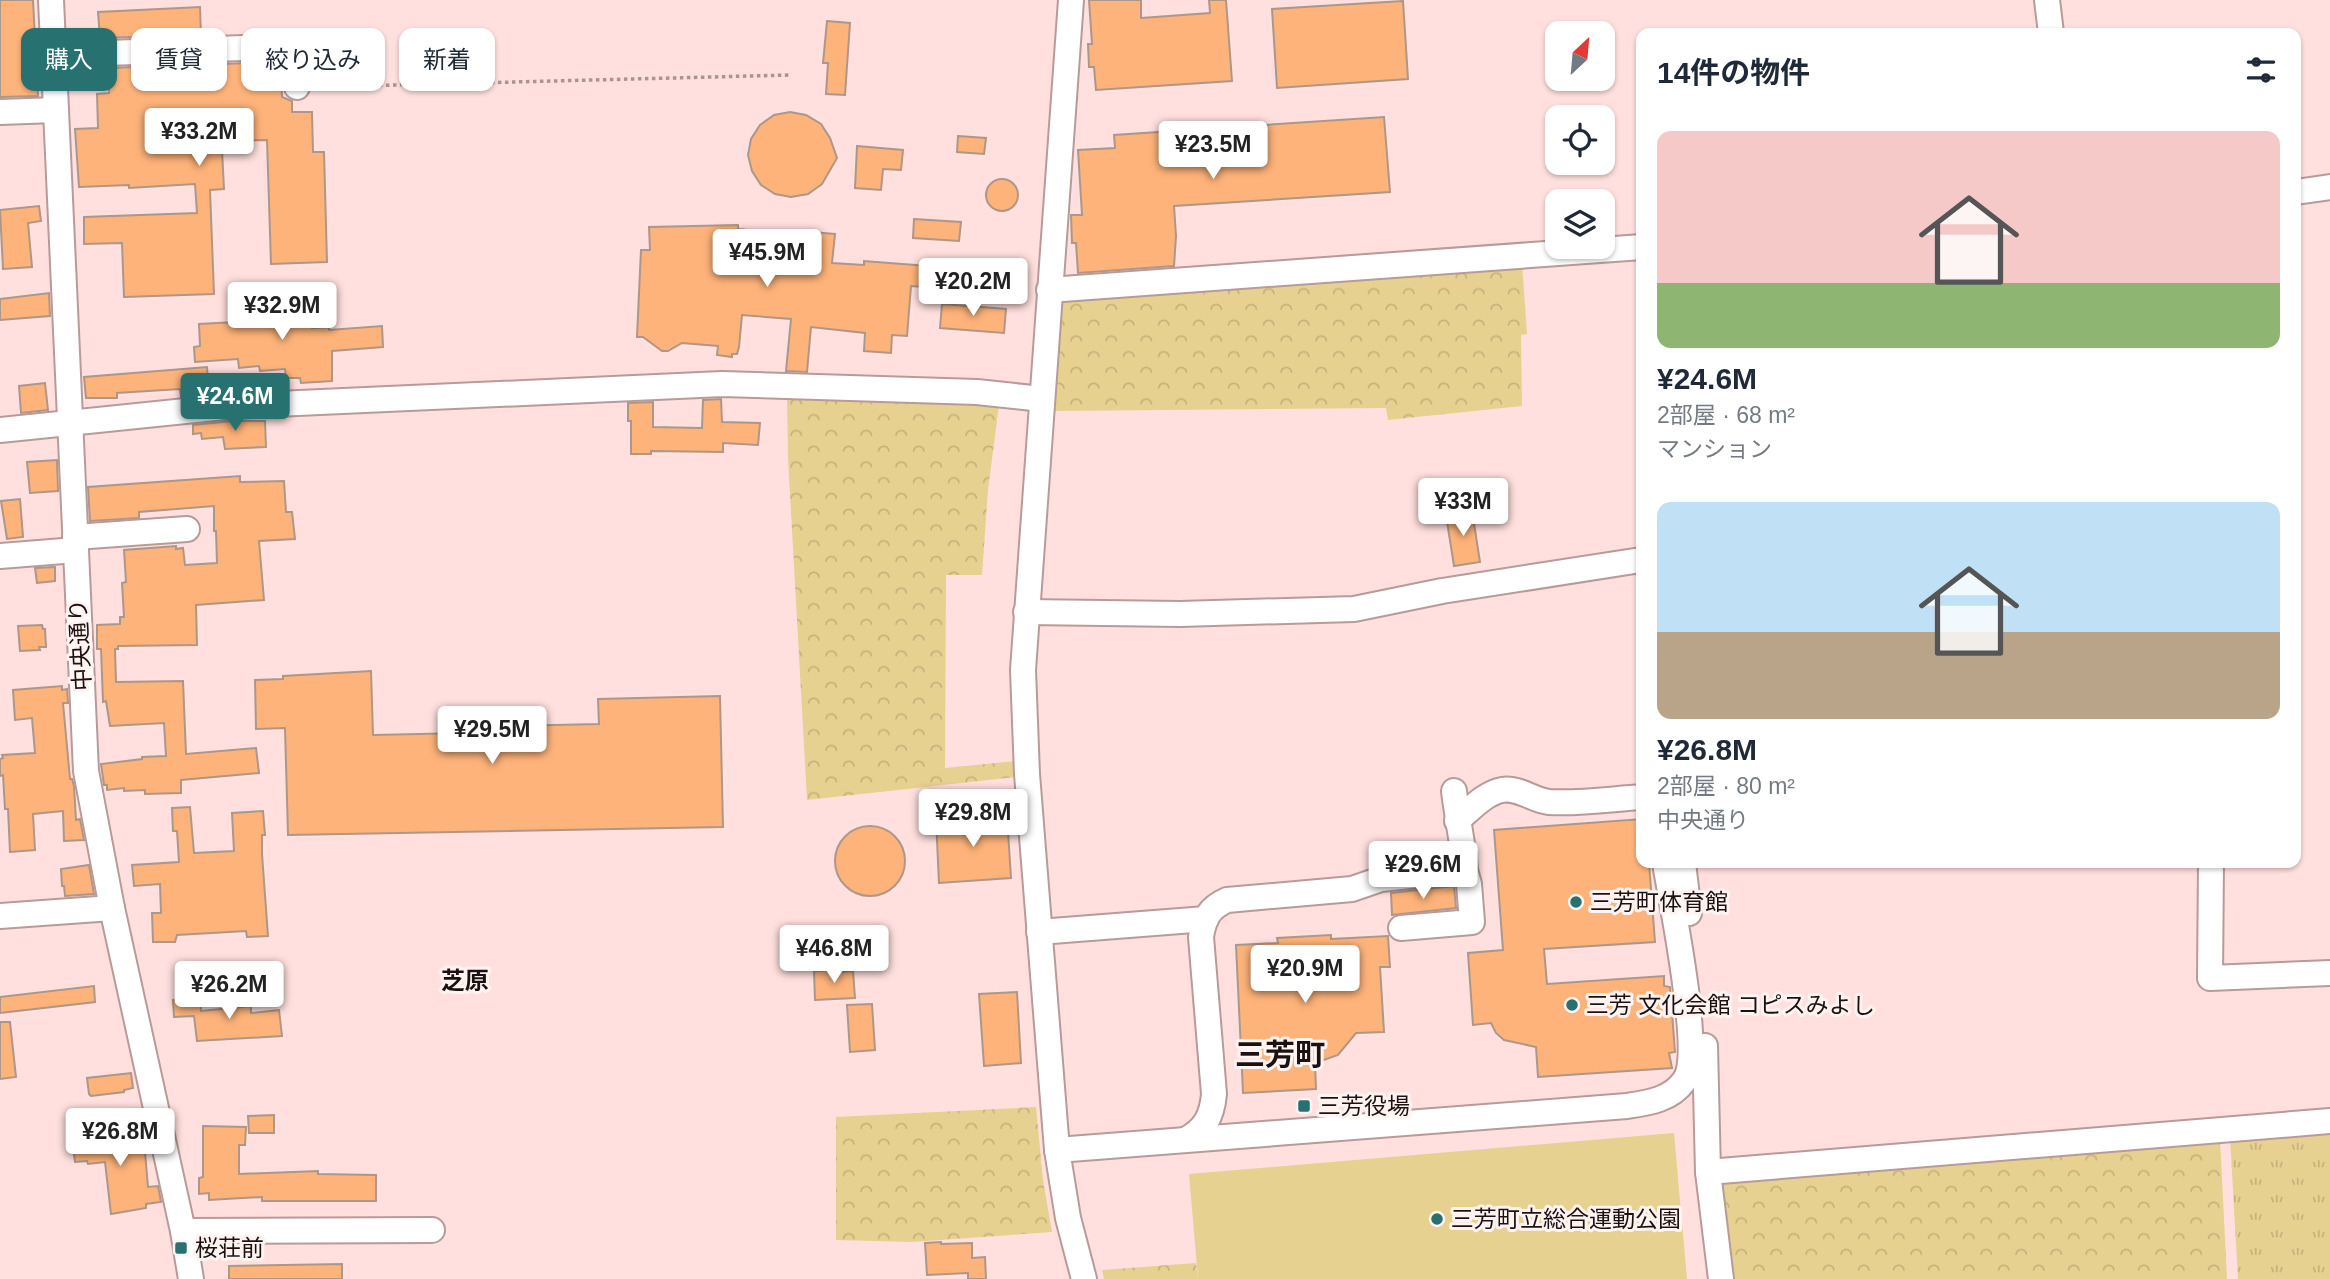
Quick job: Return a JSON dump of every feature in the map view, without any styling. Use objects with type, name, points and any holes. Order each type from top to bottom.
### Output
[{"type":"street","name":"中央通り","points":[[51,0],[53,28]]},
{"type":"street","points":[[1071,0],[1023,670],[1027,774],[1057,1150],[1068,1218],[1084,1279]]},
{"type":"street","points":[[2048,0],[2051,28]]},
{"type":"street","points":[[117,53],[241,48]]},
{"type":"street","name":"中央通り","points":[[55,91],[86,771],[112,908],[183,1231],[191,1279]]},
{"type":"street","points":[[0,112],[56,110]]},
{"type":"street","points":[[2301,191],[2330,187]]},
{"type":"street","points":[[1049,290],[1636,247]]},
{"type":"street","points":[[0,430],[234,406],[722,384],[977,392],[1041,399]]},
{"type":"street","points":[[0,556],[187,529]]},
{"type":"street","points":[[1026,612],[1180,614],[1354,609],[1442,591],[1636,561]]},
{"type":"street","points":[[1457,821],[1493,792],[1502,790],[1511,789],[1544,801],[1561,802],[1636,797]]},
{"type":"street","points":[[1401,928],[1472,922],[1469,884],[1454,791]]},
{"type":"street","points":[[1057,1150],[1651,1103],[1670,1094],[1684,1083],[1690,1070],[1684,982],[1666,868]]},
{"type":"street","points":[[1684,868],[1704,1021],[1708,1172],[1721,1279]]},
{"type":"street","points":[[2211,868],[2210,978],[2330,973]]},
{"type":"street","points":[[1185,1140],[1198,1134],[1213,1108],[1202,937],[1206,919],[1215,905],[1227,900],[1352,889],[1391,878],[1465,870]]},
{"type":"street","points":[[0,916],[112,908]]},
{"type":"street","points":[[1039,932],[1206,919]]},
{"type":"street","points":[[1708,1172],[2330,1121]]},
{"type":"street","points":[[183,1231],[432,1230]]},
{"type":"path","points":[[385,85],[789,75]]},
{"type":"green space","points":[[1522,263],[1527,334],[1521,335],[1522,406],[1388,420],[1386,408],[1055,411],[1063,295]]},
{"type":"green space","points":[[787,397],[999,405],[988,490],[982,575],[946,575],[945,768],[1016,761],[1016,777],[807,800]]},
{"type":"green space","points":[[1036,1107],[1043,1180],[1052,1232],[912,1242],[836,1240],[836,1117]]},
{"type":"green space","points":[[2330,1130],[2330,1279],[2238,1279],[2230,1137]]},
{"type":"green space","name":"三芳町立総合運動公園","points":[[1674,1133],[1687,1279],[1198,1279],[1189,1174]]},
{"type":"green space","points":[[2220,1138],[2227,1279],[1728,1279],[1716,1177]]},
{"type":"green space","points":[[1196,1263],[1198,1279],[1104,1279],[1102,1270]]},
{"type":"building","points":[[0,0],[33,0],[34,28],[21,28],[21,91],[38,91],[38,96],[0,97]]},
{"type":"building","points":[[1089,0],[1141,0],[1141,18],[1210,13],[1209,0],[1226,0],[1232,81],[1096,90],[1094,67],[1089,67],[1088,44],[1092,44]]},
{"type":"building","points":[[1403,1],[1408,79],[1277,88],[1272,9]]},
{"type":"building","points":[[200,7],[201,28],[131,28],[131,37],[117,37],[117,28],[99,28],[98,12]]},
{"type":"building","points":[[827,21],[850,23],[845,95],[826,94],[828,63],[823,63]]},
{"type":"building","points":[[241,63],[241,91],[282,91],[282,97],[292,101],[292,112],[312,112],[313,152],[324,152],[327,262],[271,264],[267,140],[230,141],[230,149],[222,150],[224,189],[210,190],[214,294],[124,297],[122,243],[84,244],[84,217],[197,213],[195,184],[129,188],[129,185],[79,187],[75,129],[98,128],[97,94],[117,91],[117,68],[131,67],[131,91],[227,91],[227,64]]},
{"type":"building","points":[[790,112],[806,115],[821,124],[830,138],[837,158],[822,184],[808,194],[791,197],[775,194],[761,185],[752,171],[748,155],[751,139],[760,125],[774,115]]},
{"type":"building","points":[[1384,117],[1390,192],[1174,206],[1174,266],[1078,273],[1076,243],[1072,243],[1071,215],[1082,215],[1078,150],[1115,148],[1114,135]]},
{"type":"building","points":[[958,136],[986,138],[984,154],[957,152]]},
{"type":"building","points":[[857,146],[903,150],[901,170],[883,169],[881,190],[855,188]]},
{"type":"building","points":[[1002,179],[1013,184],[1018,195],[1013,206],[1002,211],[991,206],[986,195],[991,184]]},
{"type":"building","points":[[39,206],[41,221],[28,223],[32,267],[3,269],[0,210]]},
{"type":"building","points":[[914,219],[961,222],[959,241],[913,238]]},
{"type":"building","points":[[738,225],[738,229],[766,232],[835,234],[832,263],[864,265],[864,261],[941,267],[939,288],[911,286],[907,336],[892,335],[891,353],[864,351],[865,333],[811,327],[807,372],[786,371],[791,319],[742,315],[739,347],[737,354],[732,354],[732,357],[717,355],[718,346],[682,343],[668,351],[662,351],[643,337],[637,337],[641,250],[650,250],[649,227]]},
{"type":"building","points":[[49,293],[50,316],[0,320],[0,299]]},
{"type":"building","points":[[310,304],[312,328],[329,327],[329,330],[382,326],[383,347],[332,351],[332,381],[301,383],[300,378],[286,378],[285,369],[260,371],[259,366],[239,368],[238,359],[195,362],[194,347],[200,346],[199,324],[236,322],[235,309]]},
{"type":"building","points":[[942,304],[1006,309],[1004,333],[940,328]]},
{"type":"building","points":[[207,367],[209,394],[181,397],[180,389],[117,393],[117,398],[86,398],[84,377]]},
{"type":"building","points":[[45,383],[48,410],[21,413],[19,386]]},
{"type":"building","points":[[721,399],[722,422],[760,423],[758,445],[723,443],[723,452],[651,451],[651,454],[631,454],[628,403],[653,402],[653,427],[702,428],[703,400]]},
{"type":"building","points":[[265,421],[266,447],[225,449],[223,437],[202,439],[201,433],[193,434],[193,425]]},
{"type":"building","points":[[57,460],[58,491],[30,493],[27,462]]},
{"type":"building","points":[[240,476],[240,482],[284,481],[286,512],[292,512],[295,539],[259,541],[264,600],[196,605],[197,645],[118,646],[118,649],[115,649],[116,682],[183,681],[186,754],[256,748],[259,773],[181,780],[181,793],[145,794],[145,790],[124,791],[124,788],[107,790],[101,764],[166,756],[164,723],[110,726],[106,701],[103,702],[101,649],[97,649],[97,625],[120,624],[120,617],[124,617],[124,550],[176,546],[176,549],[183,548],[185,565],[217,563],[216,531],[214,506],[139,512],[139,518],[90,521],[88,487]]},
{"type":"building","points":[[20,499],[23,537],[7,539],[1,501]]},
{"type":"building","points":[[1472,511],[1480,562],[1454,566],[1446,515]]},
{"type":"building","points":[[55,567],[55,581],[37,583],[35,568]]},
{"type":"building","points":[[42,625],[45,629],[46,647],[20,651],[18,626]]},
{"type":"building","points":[[371,671],[373,735],[509,732],[509,726],[599,724],[598,699],[720,696],[723,827],[288,835],[285,728],[256,729],[255,680]]},
{"type":"building","points":[[62,686],[62,690],[67,689],[68,703],[63,703],[70,779],[74,786],[76,820],[80,819],[84,840],[64,841],[63,811],[33,814],[35,850],[10,852],[8,809],[5,809],[0,759],[3,758],[2,755],[35,753],[32,718],[15,720],[13,690]]},
{"type":"building","points":[[190,807],[194,853],[234,851],[232,813],[263,811],[265,835],[262,835],[262,854],[268,936],[247,937],[246,931],[177,935],[175,942],[153,942],[152,913],[161,913],[160,884],[134,886],[132,865],[179,862],[172,808]]},
{"type":"building","points":[[1007,816],[1011,878],[939,883],[936,819]]},
{"type":"building","points":[[1636,819],[1636,868],[1649,868],[1655,942],[1544,949],[1547,984],[1664,976],[1664,986],[1670,987],[1675,1052],[1669,1053],[1672,1068],[1538,1077],[1536,1047],[1504,1040],[1496,1033],[1491,1023],[1473,1025],[1468,953],[1503,950],[1494,830]]},
{"type":"building","points":[[877,826],[890,832],[899,841],[903,847],[903,875],[895,886],[884,894],[863,896],[845,886],[837,875],[835,854],[845,836],[856,828]]},
{"type":"building","points":[[89,865],[94,894],[65,896],[61,869]]},
{"type":"building","points":[[1454,886],[1456,908],[1392,915],[1391,893]]},
{"type":"building","points":[[1331,935],[1331,939],[1388,936],[1390,967],[1380,967],[1384,1032],[1356,1033],[1338,1055],[1315,1063],[1316,1089],[1243,1093],[1236,945],[1278,943],[1277,938]]},
{"type":"building","points":[[830,970],[831,973],[853,971],[855,998],[815,1000],[814,971]]},
{"type":"building","points":[[94,986],[95,1002],[0,1013],[0,997]]},
{"type":"building","points":[[1017,992],[1021,1063],[984,1066],[979,994]]},
{"type":"building","points":[[200,997],[201,1011],[251,1006],[251,1013],[279,1010],[282,1036],[197,1041],[194,1016],[174,1017],[173,1000]]},
{"type":"building","points":[[872,1004],[875,1050],[850,1052],[847,1005]]},
{"type":"building","points":[[0,1022],[10,1022],[16,1077],[0,1079]]},
{"type":"building","points":[[131,1073],[133,1088],[124,1092],[91,1096],[89,1094],[87,1078]]},
{"type":"building","points":[[274,1115],[274,1133],[249,1133],[248,1116]]},
{"type":"building","points":[[203,1126],[246,1127],[245,1145],[239,1145],[239,1174],[318,1171],[318,1174],[376,1175],[376,1201],[262,1201],[262,1197],[209,1200],[209,1193],[199,1194],[199,1178],[203,1177]]},
{"type":"building","points":[[143,1129],[148,1187],[158,1186],[161,1202],[146,1204],[146,1208],[111,1214],[105,1162],[75,1162],[72,1139]]},
{"type":"building","points":[[925,1243],[972,1243],[972,1258],[985,1257],[986,1279],[968,1279],[968,1273],[927,1275]]},
{"type":"building","points":[[342,1264],[342,1279],[229,1279],[229,1266]]},
{"type":"place","name":"三芳町体育館","points":[[1576,902]]},
{"type":"place","name":"三芳 文化会館 コピスみよし","points":[[1572,1005]]},
{"type":"place","name":"三芳役場","points":[[1304,1106]]},
{"type":"place","name":"三芳町立総合運動公園","points":[[1437,1219]]},
{"type":"place","name":"桜荘前","points":[[181,1248]]},
{"type":"district","name":"芝原","points":[[465,980]]},
{"type":"district","name":"三芳町","points":[[1280,1054]]}]
